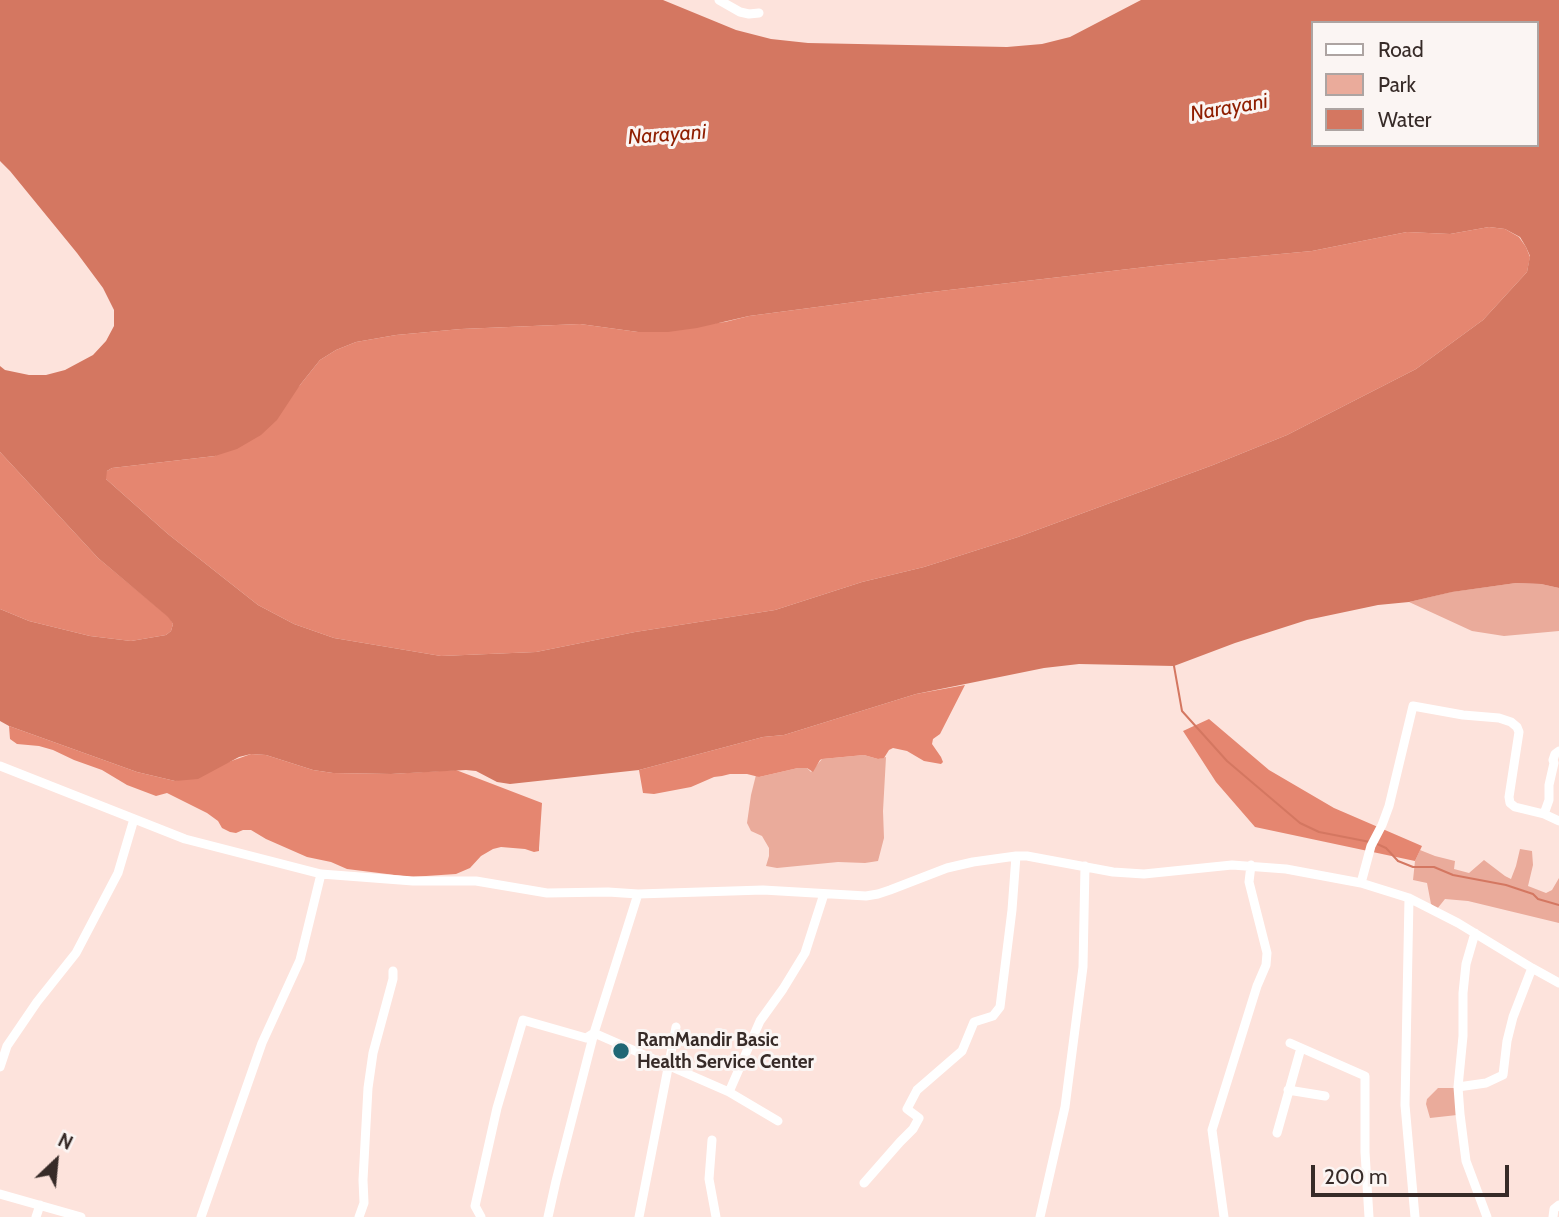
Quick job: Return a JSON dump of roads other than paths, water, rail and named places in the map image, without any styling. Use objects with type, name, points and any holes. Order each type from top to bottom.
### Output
[{"type":"street","points":[[719,0],[740,12],[759,13]]},
{"type":"street","points":[[1361,883],[1371,846],[1389,806],[1413,706],[1511,722],[1519,732],[1508,797],[1510,803],[1559,821]]},
{"type":"street","points":[[1544,814],[1549,800],[1553,760],[1559,751]]},
{"type":"street","points":[[0,765],[185,839],[321,874],[413,881],[477,881],[547,894],[763,890],[866,896],[947,868],[1016,856],[1113,872],[1143,874],[1232,865],[1286,869],[1361,883],[1409,898],[1559,983]]},
{"type":"street","points":[[0,1067],[7,1046],[37,1002],[76,953],[118,873],[134,819]]},
{"type":"street","points":[[864,1183],[913,1129],[919,1118],[907,1109],[917,1090],[962,1051],[974,1022],[993,1016],[1000,1007],[1016,856]]},
{"type":"street","points":[[1224,1217],[1213,1130],[1257,986],[1266,965],[1267,953],[1249,883],[1251,865]]},
{"type":"street","points":[[1040,1217],[1069,1082],[1083,967],[1085,866]]},
{"type":"street","points":[[201,1217],[262,1044],[300,960],[321,874]]},
{"type":"street","points":[[548,1217],[594,1033],[638,894]]},
{"type":"street","points":[[729,1091],[760,1021],[805,953],[824,894]]},
{"type":"street","points":[[1409,898],[1405,1105],[1415,1217]]},
{"type":"street","points":[[1475,933],[1466,964],[1458,1087],[1466,1161],[1487,1217]]},
{"type":"street","points":[[1458,1087],[1486,1083],[1503,1075],[1513,1017],[1532,968]]},
{"type":"street","points":[[359,1217],[364,1203],[368,1088],[373,1053],[393,971]]},
{"type":"street","points":[[481,1217],[475,1206],[497,1108],[523,1020],[586,1038],[594,1033]]},
{"type":"street","points":[[639,1217],[676,1027]]},
{"type":"street","points":[[594,1033],[729,1091],[778,1121]]},
{"type":"street","points":[[1290,1043],[1365,1076],[1365,1152],[1369,1217]]},
{"type":"street","points":[[1277,1133],[1301,1048]]},
{"type":"street","points":[[1289,1090],[1325,1096]]},
{"type":"street","points":[[712,1140],[709,1179],[716,1217]]},
{"type":"street","points":[[0,1194],[81,1217]]},
{"type":"street","points":[[36,1217],[40,1205]]},
{"type":"street","points":[[1553,1217],[1554,1209],[1559,1205]]},
{"type":"water","name":"Narayani","points":[[0,0],[663,0],[736,30],[771,39],[808,43],[1007,47],[1042,44],[1070,37],[1141,0],[1559,0],[1559,588],[1516,583],[1378,605],[1307,620],[1174,666],[1079,664],[1044,668],[916,694],[784,735],[763,737],[639,770],[510,784],[466,770],[391,774],[333,773],[313,770],[266,755],[251,754],[239,757],[198,779],[175,781],[137,772],[0,721],[0,609],[29,621],[90,636],[131,641],[166,635],[173,624],[98,558],[0,452],[0,366],[5,370],[29,375],[46,375],[65,370],[93,355],[106,341],[114,326],[114,310],[103,288],[0,161]],"holes":[[[1489,227],[1505,229],[1520,237],[1526,247],[1530,256],[1527,272],[1483,320],[1416,369],[1287,435],[1213,465],[1018,537],[775,610],[635,632],[536,652],[441,656],[334,638],[294,624],[258,605],[168,534],[106,479],[107,471],[112,468],[215,456],[237,449],[261,435],[277,420],[320,360],[356,342],[461,329],[580,324],[638,332],[668,332],[749,316],[923,293],[1312,251],[1407,232],[1450,234]]]},
{"type":"waterway","points":[[1174,666],[1182,711],[1227,761],[1300,823],[1319,832],[1370,842]]},
{"type":"waterway","points":[[1375,843],[1386,848],[1398,861],[1413,867],[1434,867],[1453,875],[1506,885],[1559,905]]},
{"type":"place","name":"RamMandir Basic Health Service Center","points":[[621,1051]]}]
